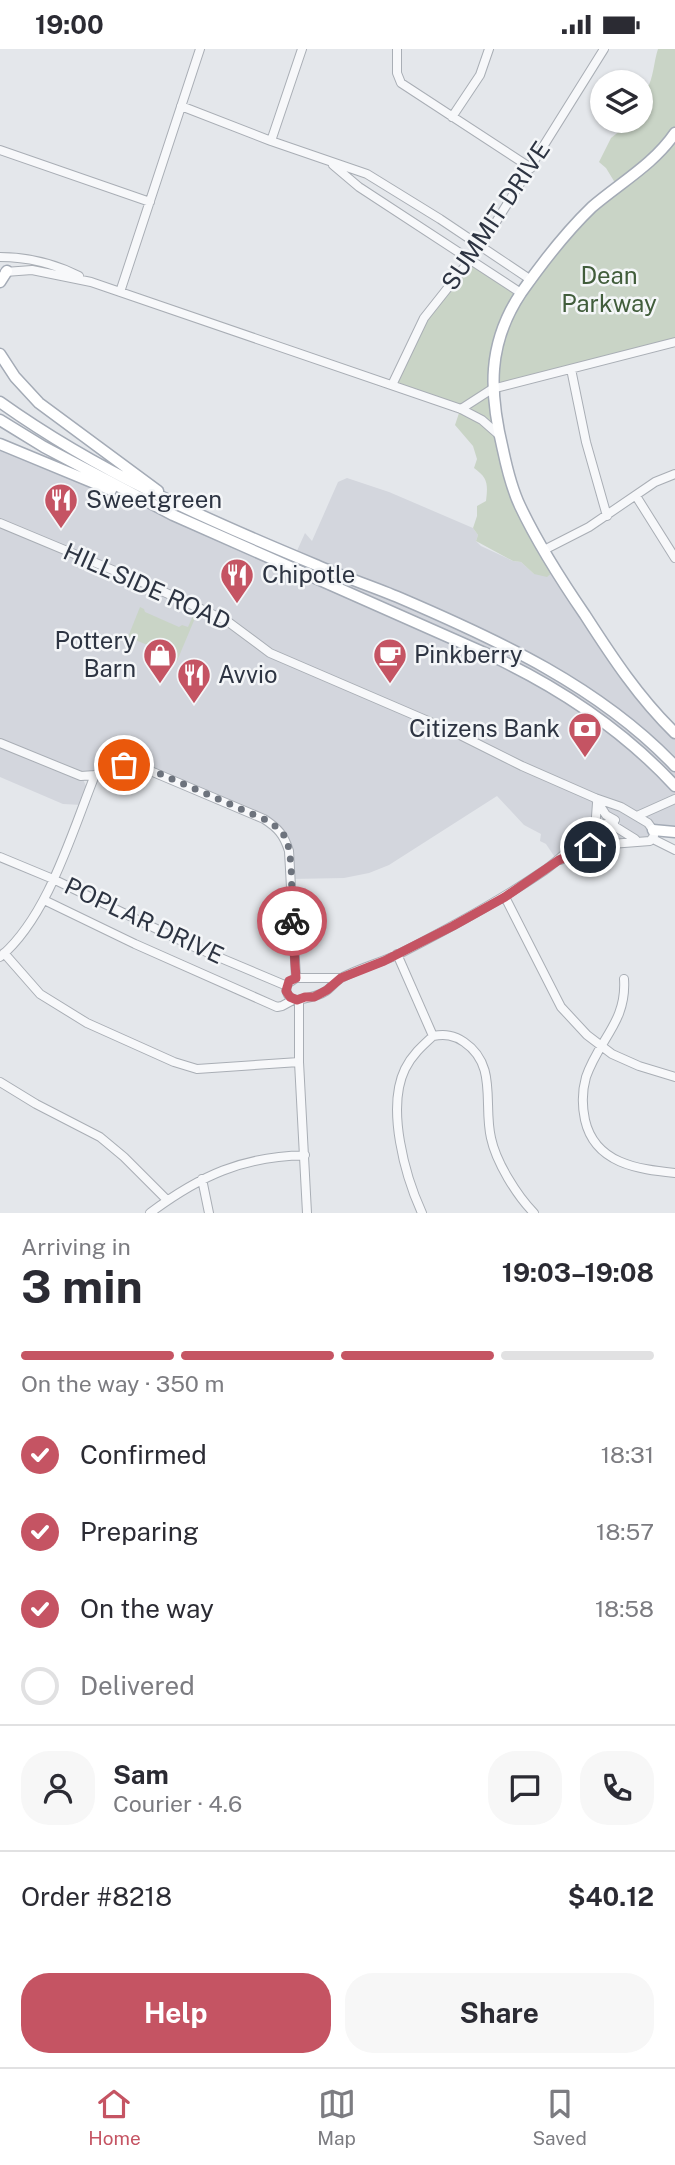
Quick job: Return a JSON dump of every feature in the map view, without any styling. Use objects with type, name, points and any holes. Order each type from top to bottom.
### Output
[{"type":"main road","points":[[675,133],[646,165],[590,210],[521,293],[499,335],[492,389],[507,469],[519,504],[553,568],[627,679],[675,733]]},
{"type":"main road","points":[[0,282],[4,272]]},
{"type":"main road","points":[[0,354],[15,377],[39,403],[174,503]]},
{"type":"main road","points":[[0,402],[87,459],[174,503],[317,566],[400,598],[511,650],[602,703],[647,738],[675,766]]},
{"type":"main road","points":[[0,420],[145,502],[537,678],[611,727],[675,786]]},
{"type":"main road","points":[[0,445],[96,485],[145,502]]},
{"type":"main road","points":[[653,834],[675,832]]},
{"type":"street","points":[[120,292],[200,49]]},
{"type":"street","points":[[271,141],[302,49]]},
{"type":"street","points":[[397,49],[397,73],[401,83],[531,167]]},
{"type":"street","points":[[452,117],[480,75],[489,49]]},
{"type":"street","name":"SUMMIT DRIVE","points":[[392,385],[420,326],[481,246],[604,49]]},
{"type":"street","points":[[181,106],[367,174],[531,280]]},
{"type":"street","points":[[0,149],[150,202]]},
{"type":"street","points":[[328,161],[359,187],[521,293]]},
{"type":"street","points":[[0,257],[44,262],[91,282],[461,409],[499,435]]},
{"type":"street","points":[[4,272],[40,271],[91,282]]},
{"type":"street","points":[[461,409],[492,389],[675,342]]},
{"type":"street","points":[[571,369],[586,442],[607,516]]},
{"type":"street","points":[[544,550],[607,516],[655,482],[675,474]]},
{"type":"street","points":[[636,496],[675,558]]},
{"type":"street","name":"HILLSIDE ROAD","points":[[0,523],[186,601],[228,621],[270,653],[456,733],[596,801],[634,814],[648,823],[653,834],[675,850]]},
{"type":"street","points":[[0,743],[81,776],[95,775],[124,765],[141,767],[264,819],[278,828],[285,837],[289,851],[300,979],[309,988],[299,999],[299,1062],[307,1213]]},
{"type":"street","points":[[95,775],[44,900],[2,955],[40,994],[87,1023],[174,1062],[197,1069],[299,1062]]},
{"type":"street","points":[[341,978],[289,981],[288,995],[299,999],[314,997],[341,978],[397,954],[505,897],[618,816],[634,814],[675,799]]},
{"type":"street","points":[[595,830],[596,801]]},
{"type":"street","name":"HILLSIDE ROAD","points":[[596,801],[614,821],[614,826],[637,840]]},
{"type":"street","points":[[559,860],[598,845],[646,841],[653,834]]},
{"type":"street","name":"POPLAR DRIVE","points":[[0,857],[53,879],[192,946],[287,986]]},
{"type":"street","points":[[505,897],[561,1007],[587,1035],[612,1054],[675,1077]]},
{"type":"street","name":"POPLAR DRIVE","points":[[44,900],[277,1007],[299,999]]},
{"type":"street","points":[[397,954],[433,1036]]},
{"type":"street","points":[[624,979],[625,996],[620,1014],[586,1077],[583,1097],[587,1127],[601,1150],[625,1165],[675,1173]]},
{"type":"street","points":[[422,1213],[412,1189],[403,1154],[397,1120],[398,1096],[400,1082],[414,1053],[433,1036],[446,1034],[461,1040],[480,1056],[485,1068],[491,1139],[510,1182],[534,1213]]},
{"type":"street","points":[[0,1081],[36,1104],[100,1137],[167,1200]]},
{"type":"street","points":[[150,1213],[202,1179],[244,1162],[275,1156],[305,1155]]},
{"type":"street","points":[[202,1179],[209,1213]]},
{"type":"shaded area","points":[[0,446],[169,515],[172,507],[292,562],[305,533],[312,541],[338,482],[347,478],[389,492],[473,528],[478,535],[476,541],[481,546],[521,562],[534,574],[554,571],[675,734],[675,832],[556,859],[546,844],[540,841],[541,834],[524,825],[497,796],[389,865],[369,873],[344,878],[291,879],[284,840],[277,830],[252,815],[178,782],[124,766],[82,777],[86,786],[82,805],[63,804],[0,777]]},
{"type":"green space","name":"Dean Parkway","points":[[658,49],[675,49],[675,343],[493,389],[505,459],[554,571],[547,577],[534,574],[521,562],[513,561],[476,541],[478,535],[473,528],[477,506],[486,501],[487,486],[482,475],[474,468],[477,459],[473,446],[455,425],[460,410],[396,387],[418,331],[468,262],[519,292],[617,186],[599,162],[611,138],[617,133],[653,133],[653,72]]},
{"type":"green space","points":[[140,607],[145,612],[179,627],[188,627],[195,611],[198,611],[177,661],[172,655],[128,637]]},
{"type":"way so far","points":[[124,765],[156,772],[264,819],[278,828],[285,837],[289,851],[292,921]]},
{"type":"place","name":"Sweetgreen","points":[[61,530]]},
{"type":"place","name":"Chipotle","points":[[237,605]]},
{"type":"place","name":"Pottery Barn","points":[[160,685]]},
{"type":"place","name":"Pinkberry","points":[[390,685]]},
{"type":"place","name":"Avvio","points":[[194,705]]},
{"type":"place","name":"Citizens Bank","points":[[585,759]]},
{"type":"route","points":[[292,921],[296,978],[289,981],[286,991],[293,1000],[301,1000],[314,997],[341,978],[384,961],[453,926],[505,897],[559,860],[590,847]]}]
